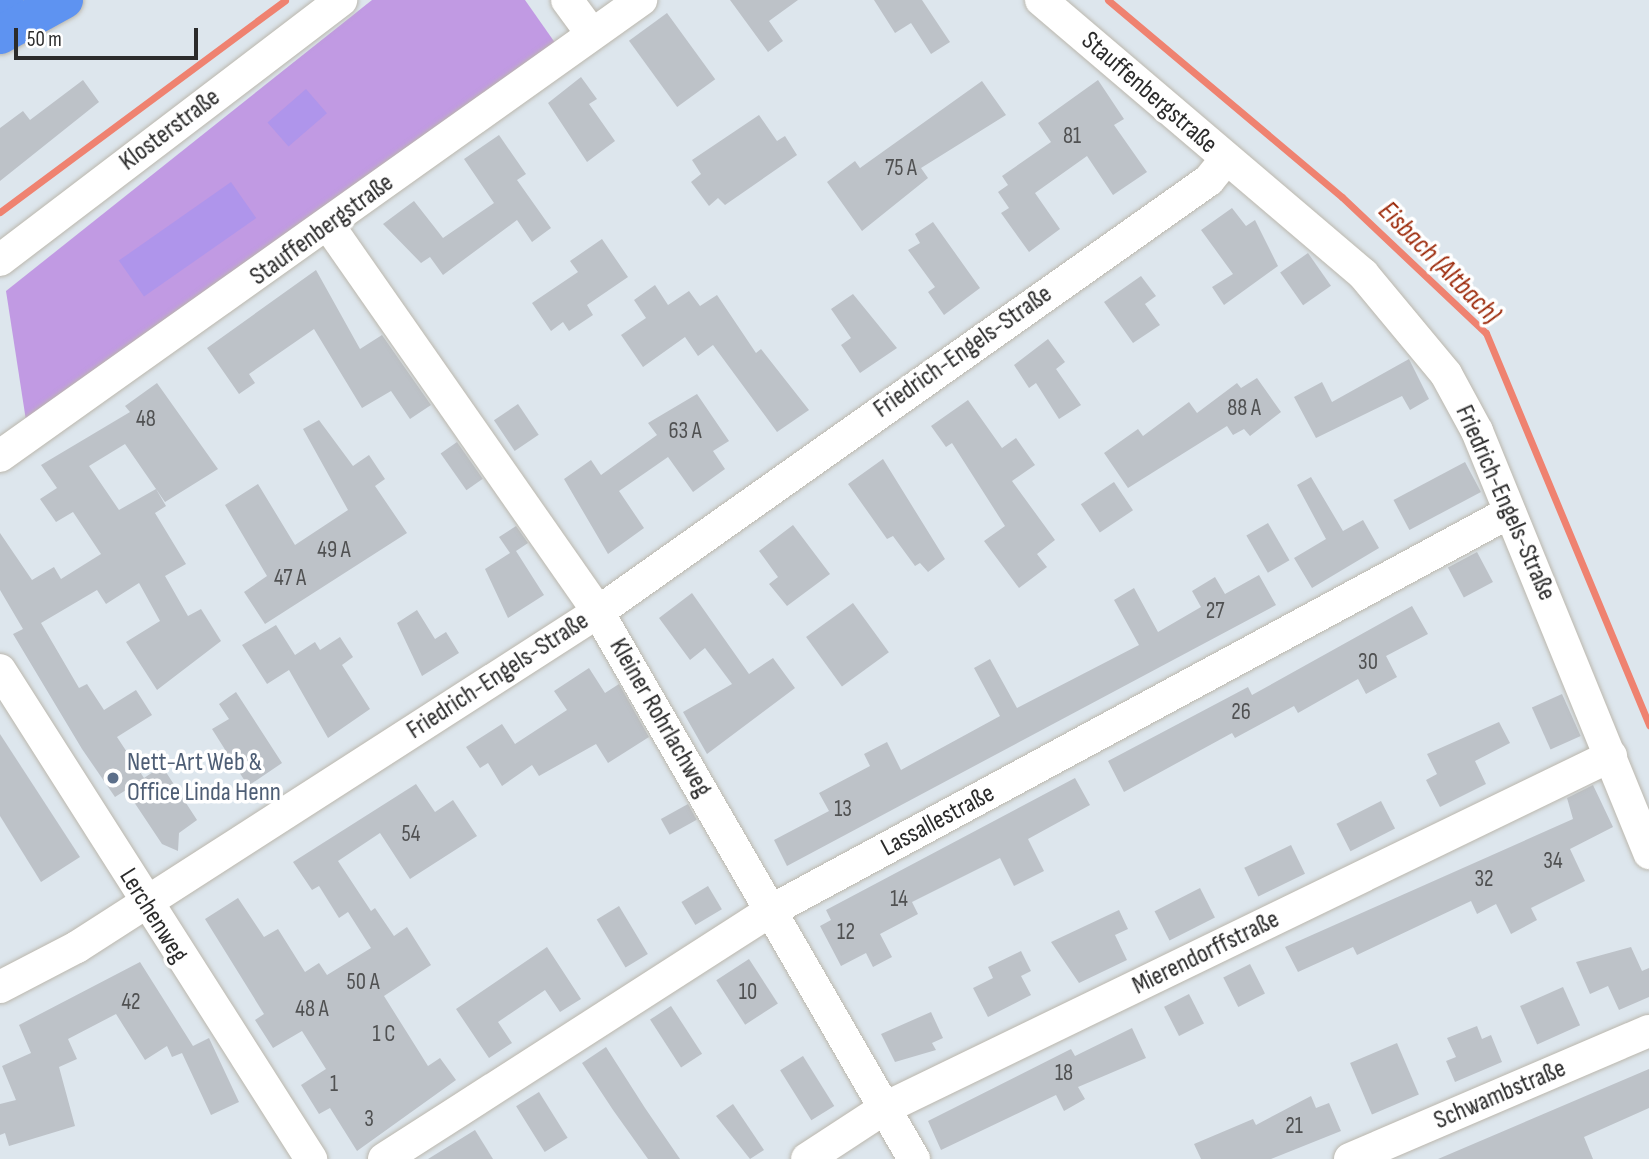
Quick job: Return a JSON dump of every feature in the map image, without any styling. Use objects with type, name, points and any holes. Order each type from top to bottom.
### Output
[{"type":"main road","points":[[0,35],[64,0]]},
{"type":"street","name":"Klosterstraße","points":[[0,260],[341,0]]},
{"type":"street","points":[[566,0],[592,34]]},
{"type":"street","name":"Stauffenbergstraße","points":[[0,456],[330,226],[641,0]]},
{"type":"street","name":"Stauffenbergstraße","points":[[1041,0],[1225,160]]},
{"type":"street","name":"Friedrich-Engels-Straße","points":[[0,987],[145,904],[598,612],[1209,180],[1225,160],[1363,274],[1408,322],[1477,431],[1649,853]]},
{"type":"street","name":"Kleiner Rohrlachweg","points":[[330,226],[598,612],[914,1159]]},
{"type":"street","name":"Lassallestraße","points":[[383,1159],[772,910],[1510,512]]},
{"type":"street","name":"Lerchenweg","points":[[0,670],[145,904],[311,1159]]},
{"type":"street","name":"Mierendorffstraße","points":[[807,1159],[885,1108],[1611,757]]},
{"type":"street","name":"Schwambstraße","points":[[1350,1159],[1649,1031]]},
{"type":"shaded area","points":[[372,0],[525,0],[558,47],[27,427],[6,291]]},
{"type":"shaded area","points":[[306,89],[327,113],[289,147],[268,122]]},
{"type":"shaded area","points":[[231,182],[256,218],[144,297],[119,261]]},
{"type":"building","points":[[730,0],[798,0],[769,21],[783,41],[768,52]]},
{"type":"building","points":[[874,0],[922,0],[950,42],[931,54],[911,23],[895,33]]},
{"type":"building","points":[[667,13],[715,79],[677,107],[629,41]]},
{"type":"building","points":[[581,77],[597,99],[589,104],[615,141],[587,162],[548,103]]},
{"type":"building","points":[[83,80],[99,102],[0,181],[0,128],[23,111],[30,120]]},
{"type":"building","points":[[1098,80],[1124,119],[1114,125],[1147,172],[1113,195],[1087,156],[1035,193],[1060,229],[1029,252],[1001,213],[1009,208],[998,192],[1008,185],[1002,176],[1051,142],[1038,123]]},
{"type":"building","points":[[982,81],[1006,115],[921,168],[928,178],[862,231],[827,182],[855,161],[860,168]]},
{"type":"building","points":[[759,115],[777,141],[785,136],[797,155],[725,205],[718,198],[709,206],[691,182],[701,174],[692,160]]},
{"type":"building","points":[[499,135],[526,174],[517,180],[551,228],[532,242],[517,220],[443,275],[430,257],[421,263],[383,224],[414,201],[443,238],[494,203],[464,159]]},
{"type":"building","points":[[1232,208],[1246,226],[1255,220],[1278,266],[1224,305],[1212,287],[1233,274],[1201,230]]},
{"type":"building","points":[[933,222],[980,288],[944,315],[928,292],[935,287],[908,250],[920,243],[915,234]]},
{"type":"building","points":[[602,239],[628,277],[587,305],[593,315],[569,331],[563,322],[551,331],[532,303],[578,272],[570,261]]},
{"type":"building","points":[[1308,253],[1331,286],[1303,305],[1280,273]]},
{"type":"building","points":[[316,270],[360,349],[382,335],[431,405],[410,419],[391,391],[362,408],[314,329],[249,374],[255,383],[239,394],[207,348]]},
{"type":"building","points":[[1141,276],[1156,296],[1145,304],[1160,325],[1133,343],[1104,302]]},
{"type":"building","points":[[655,285],[668,305],[689,291],[700,306],[717,295],[756,353],[761,349],[809,410],[777,432],[713,345],[698,356],[685,337],[643,367],[621,335],[646,318],[634,300]]},
{"type":"building","points":[[853,294],[897,348],[860,373],[841,345],[851,338],[831,309]]},
{"type":"building","points":[[1048,339],[1065,362],[1056,369],[1081,405],[1059,419],[1036,383],[1029,388],[1014,365]]},
{"type":"building","points":[[1409,359],[1429,399],[1410,410],[1402,396],[1316,438],[1294,397],[1322,382],[1332,402]]},
{"type":"building","points":[[1257,378],[1281,412],[1250,436],[1244,429],[1233,435],[1227,426],[1128,488],[1104,453],[1138,429],[1143,436],[1189,402],[1197,413],[1237,383],[1241,388]]},
{"type":"building","points":[[157,383],[218,469],[165,502],[125,444],[89,466],[119,510],[156,489],[166,506],[155,513],[186,564],[165,576],[188,616],[201,609],[221,641],[157,690],[126,642],[160,621],[139,583],[106,604],[97,590],[41,623],[79,688],[87,684],[104,710],[136,690],[152,715],[117,737],[144,778],[162,766],[197,820],[179,833],[178,851],[162,844],[126,790],[115,797],[82,749],[13,634],[23,629],[0,590],[0,533],[32,580],[54,567],[61,579],[101,554],[73,512],[56,522],[40,499],[57,488],[41,465],[130,412],[125,406]]},
{"type":"building","points":[[697,394],[729,441],[713,451],[725,469],[693,492],[668,457],[619,491],[644,528],[608,554],[564,479],[591,460],[601,475],[657,435],[648,423]]},
{"type":"building","points":[[968,400],[1002,448],[1016,438],[1035,465],[1012,481],[1055,540],[1037,554],[1047,567],[1019,588],[984,541],[1005,526],[952,443],[946,447],[931,426]]},
{"type":"building","points":[[518,404],[539,435],[515,451],[494,420]]},
{"type":"building","points":[[319,420],[353,466],[369,455],[385,479],[375,486],[407,533],[265,624],[244,592],[267,576],[225,505],[258,484],[295,545],[348,510],[303,429]]},
{"type":"building","points":[[457,442],[483,479],[466,490],[441,453]]},
{"type":"building","points":[[883,459],[945,559],[928,572],[920,563],[915,566],[893,536],[887,539],[848,484]]},
{"type":"building","points":[[1465,462],[1481,492],[1409,530],[1393,500]]},
{"type":"building","points":[[1311,477],[1343,531],[1363,520],[1379,548],[1312,588],[1294,558],[1326,539],[1297,485]]},
{"type":"building","points":[[1114,482],[1133,510],[1100,533],[1081,504]]},
{"type":"building","points":[[1268,523],[1290,560],[1268,573],[1246,536]]},
{"type":"building","points":[[793,525],[830,574],[787,606],[769,584],[778,577],[759,551]]},
{"type":"building","points":[[516,526],[528,543],[516,551],[544,595],[508,618],[485,569],[510,553],[499,537]]},
{"type":"building","points":[[1477,552],[1493,582],[1464,598],[1448,567]]},
{"type":"building","points":[[1259,575],[1276,605],[787,866],[774,840],[829,811],[819,793],[870,766],[864,754],[887,742],[901,770],[1000,716],[974,668],[990,659],[1017,708],[1139,645],[1114,600],[1134,588],[1158,632],[1201,607],[1192,591],[1215,577],[1225,594]]},
{"type":"building","points":[[692,593],[749,674],[773,658],[795,688],[707,754],[683,712],[732,684],[705,648],[690,660],[659,618]]},
{"type":"building","points":[[853,603],[889,652],[842,686],[806,637]]},
{"type":"building","points":[[1412,606],[1428,634],[1386,656],[1397,677],[1366,694],[1358,679],[1298,713],[1294,706],[1235,738],[1232,733],[1124,792],[1108,761],[1248,687],[1252,695]]},
{"type":"building","points":[[417,610],[435,639],[446,632],[459,653],[422,676],[397,623]]},
{"type":"building","points":[[276,625],[295,655],[315,642],[320,650],[340,637],[353,657],[342,665],[370,709],[328,738],[289,670],[267,684],[242,645]]},
{"type":"building","points":[[589,668],[605,693],[619,684],[649,737],[608,763],[596,744],[539,776],[532,765],[502,786],[488,763],[480,768],[466,747],[502,724],[515,744],[567,710],[554,691]]},
{"type":"building","points":[[236,692],[282,763],[248,786],[212,729],[229,719],[219,704]]},
{"type":"building","points":[[1562,694],[1581,736],[1551,749],[1532,707]]},
{"type":"building","points":[[1499,722],[1510,743],[1475,761],[1486,784],[1440,807],[1426,780],[1437,774],[1427,754]]},
{"type":"building","points":[[0,734],[80,857],[41,882],[0,816]]},
{"type":"building","points":[[1075,778],[1090,805],[1028,839],[1044,871],[1014,886],[1000,858],[912,902],[918,914],[880,934],[892,957],[873,967],[866,953],[841,966],[820,926],[831,920],[826,910]]},
{"type":"building","points":[[416,784],[435,812],[453,800],[477,836],[410,879],[380,833],[338,861],[371,911],[375,908],[394,936],[407,927],[431,965],[384,996],[428,1066],[440,1058],[456,1080],[357,1151],[330,1108],[319,1114],[301,1085],[326,1069],[302,1031],[273,1048],[255,1020],[264,1014],[205,919],[238,898],[264,937],[278,929],[305,972],[319,963],[327,975],[371,948],[348,912],[339,918],[319,886],[312,890],[293,862]]},
{"type":"building","points":[[1593,785],[1613,827],[1570,849],[1585,881],[1531,908],[1537,920],[1511,934],[1496,904],[1477,914],[1471,901],[1357,955],[1353,947],[1298,972],[1285,947],[1573,819],[1567,798]]},
{"type":"building","points":[[1381,801],[1395,829],[1351,851],[1336,824]]},
{"type":"building","points":[[688,804],[697,820],[670,835],[661,819]]},
{"type":"building","points":[[1291,845],[1305,874],[1258,897],[1244,868]]},
{"type":"building","points":[[708,886],[722,909],[695,925],[681,902]]},
{"type":"building","points":[[1200,888],[1215,917],[1170,941],[1155,911]]},
{"type":"building","points":[[619,906],[648,954],[626,967],[597,919]]},
{"type":"building","points":[[1119,910],[1128,929],[1115,935],[1127,960],[1079,983],[1051,942]]},
{"type":"building","points":[[547,947],[581,999],[560,1012],[545,990],[498,1022],[512,1043],[489,1058],[456,1009]]},
{"type":"building","points":[[1631,947],[1642,971],[1649,968],[1649,997],[1619,1010],[1608,986],[1590,994],[1576,962]]},
{"type":"building","points":[[1021,951],[1031,971],[1021,976],[1031,995],[988,1017],[973,988],[993,978],[988,967]]},
{"type":"building","points":[[749,959],[778,1003],[745,1025],[716,980]]},
{"type":"building","points":[[140,962],[193,1046],[209,1038],[239,1102],[211,1115],[182,1053],[172,1057],[167,1046],[145,1060],[116,1014],[68,1039],[77,1059],[59,1067],[75,1126],[9,1146],[5,1133],[0,1135],[0,1104],[16,1100],[2,1066],[31,1053],[19,1025]]},
{"type":"building","points":[[1250,964],[1265,993],[1238,1007],[1223,978]]},
{"type":"building","points":[[1563,987],[1580,1025],[1537,1044],[1520,1006]]},
{"type":"building","points":[[1189,994],[1204,1023],[1179,1036],[1164,1007]]},
{"type":"building","points":[[671,1006],[702,1054],[681,1067],[650,1020]]},
{"type":"building","points":[[931,1012],[943,1038],[932,1043],[936,1050],[895,1062],[881,1034]]},
{"type":"building","points":[[1477,1026],[1482,1039],[1491,1035],[1502,1062],[1455,1082],[1446,1061],[1456,1057],[1447,1038]]},
{"type":"building","points":[[1132,1028],[1146,1058],[1078,1087],[1085,1099],[1064,1111],[1056,1095],[941,1150],[928,1121],[1071,1049],[1075,1056]]},
{"type":"building","points":[[1397,1043],[1419,1095],[1372,1114],[1350,1063]]},
{"type":"building","points":[[606,1047],[680,1159],[648,1159],[613,1110],[582,1063]]},
{"type":"building","points":[[803,1056],[834,1106],[811,1120],[780,1070]]},
{"type":"building","points":[[1649,1069],[1649,1108],[1584,1137],[1593,1159],[1438,1159]]},
{"type":"building","points":[[539,1092],[568,1138],[545,1152],[516,1106]]},
{"type":"building","points":[[1311,1096],[1316,1108],[1329,1103],[1341,1131],[1271,1159],[1201,1159],[1194,1144],[1253,1119],[1256,1125]]},
{"type":"building","points":[[733,1104],[764,1150],[750,1159],[716,1116]]},
{"type":"building","points":[[475,1130],[493,1159],[428,1159]]},
{"type":"waterway","points":[[0,212],[285,0]]},
{"type":"waterway","name":"Eisbach (Altbach)","points":[[1108,0],[1342,197],[1486,333],[1649,725]]},
{"type":"place","name":"Nett-Art Web & Office Linda Henn","points":[[113,778]]}]
